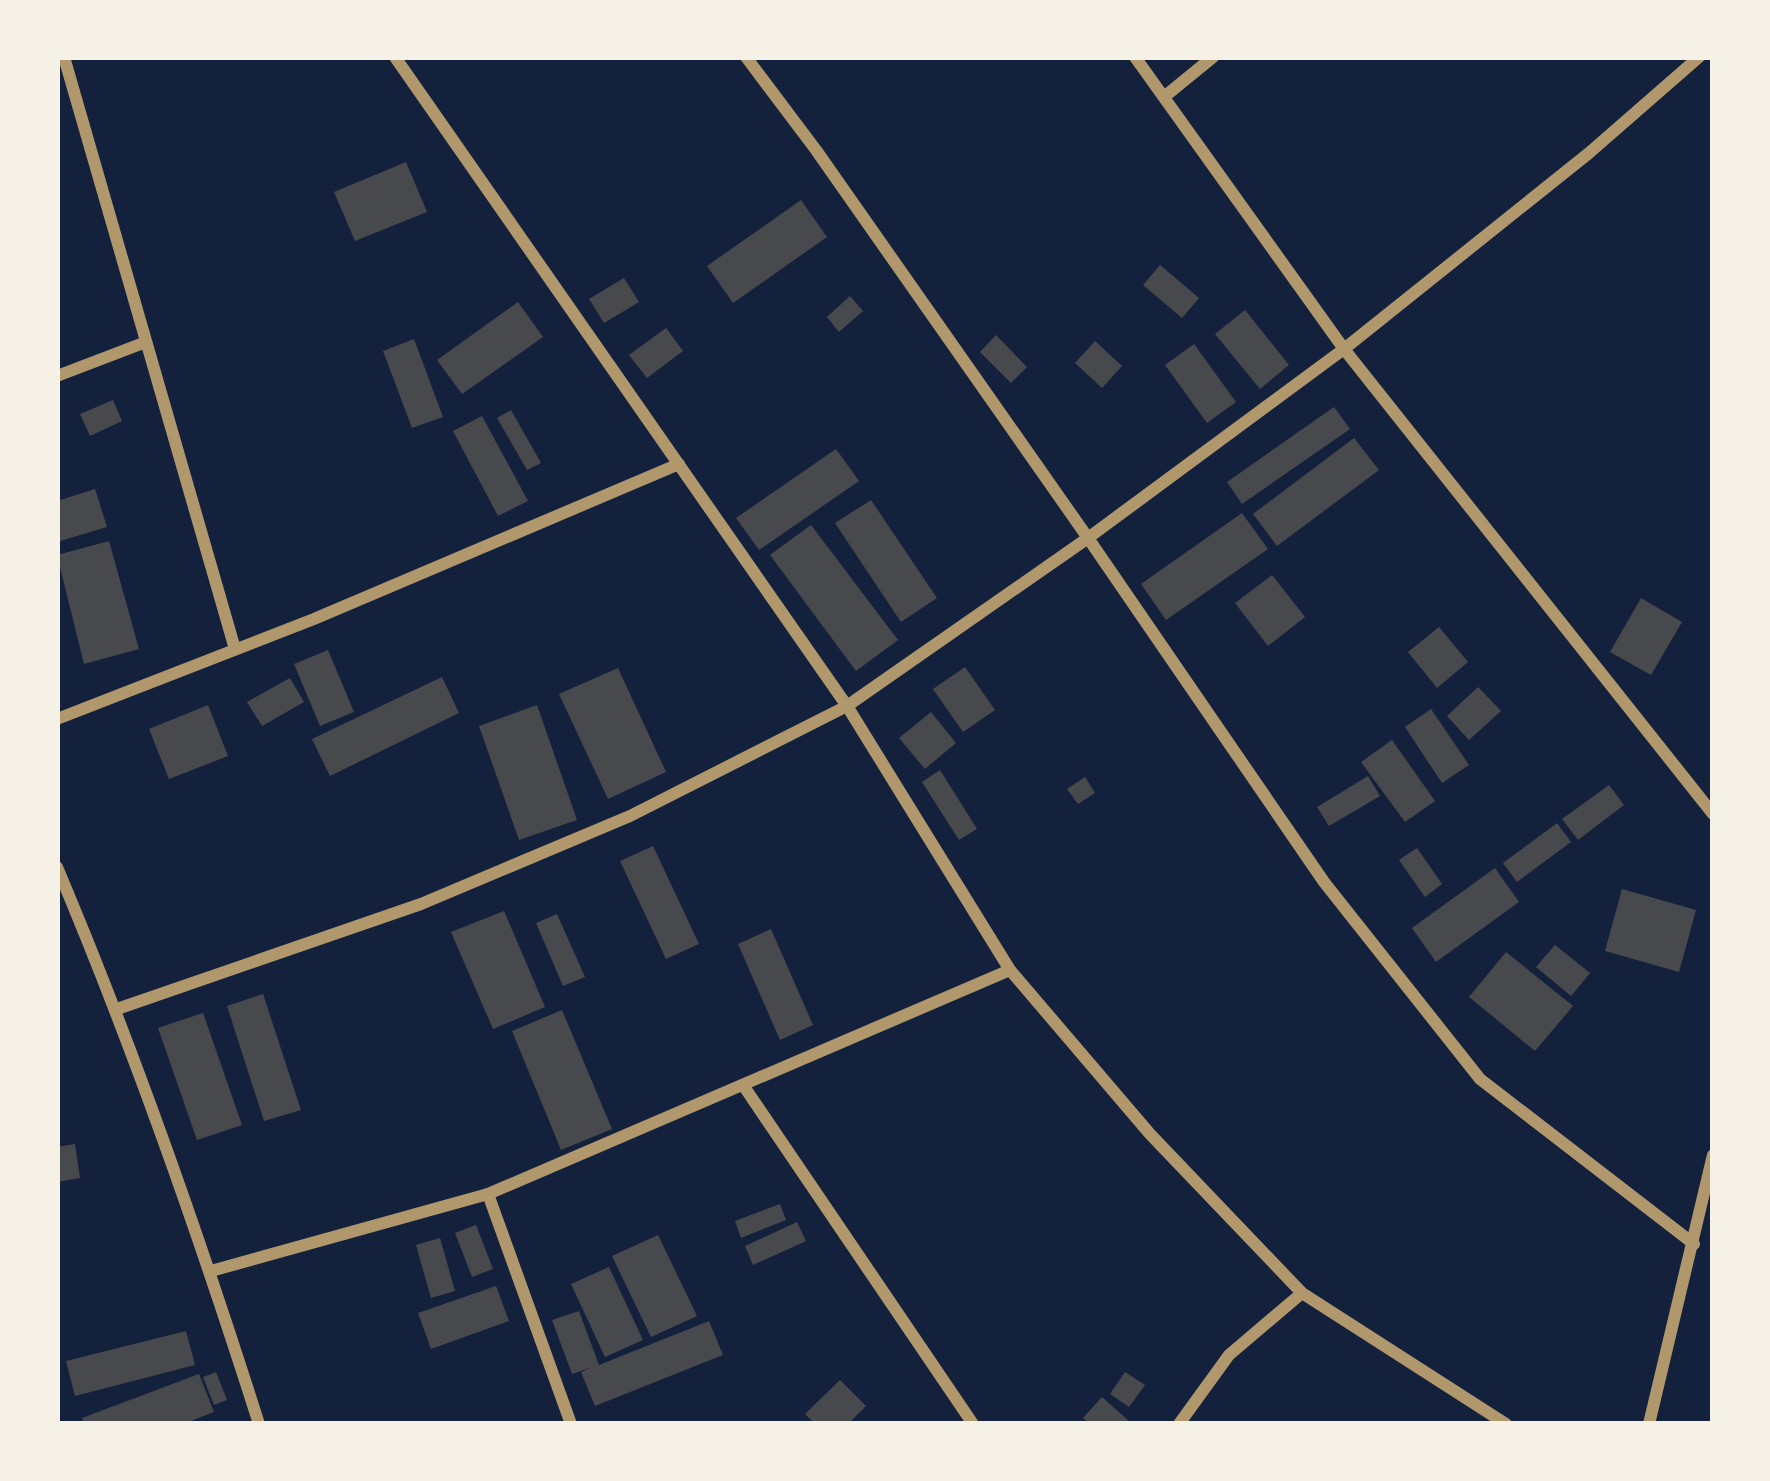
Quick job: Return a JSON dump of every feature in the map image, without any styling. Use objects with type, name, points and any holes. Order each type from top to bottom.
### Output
[{"type":"street","points":[[64,57],[235,650]]},
{"type":"street","points":[[395,57],[847,706],[1010,970],[1150,1134],[1302,1293],[1506,1424]]},
{"type":"street","points":[[746,57],[1088,538],[1324,882],[1480,1079],[1694,1244]]},
{"type":"street","points":[[1135,57],[1344,349],[1713,814]]},
{"type":"street","points":[[1164,97],[1213,57]]},
{"type":"street","points":[[117,1009],[442,895],[630,816],[847,706],[1088,538],[1344,349],[1588,153],[1699,57]]},
{"type":"street","points":[[57,376],[146,342]]},
{"type":"street","points":[[57,719],[680,464]]},
{"type":"street","points":[[57,867],[117,1009],[211,1271],[259,1424]]},
{"type":"street","points":[[211,1271],[488,1194],[1010,970]]},
{"type":"street","points":[[742,1085],[973,1424]]},
{"type":"street","points":[[1649,1424],[1707,1209],[1713,1156]]},
{"type":"street","points":[[488,1194],[571,1424]]},
{"type":"street","points":[[1179,1424],[1229,1354],[1302,1293]]},
{"type":"building","points":[[406,162],[427,212],[355,241],[334,192]]},
{"type":"building","points":[[801,200],[827,237],[733,303],[707,266]]},
{"type":"building","points":[[1160,265],[1199,298],[1182,318],[1143,285]]},
{"type":"building","points":[[624,278],[639,302],[604,323],[589,299]]},
{"type":"building","points":[[850,296],[863,311],[839,332],[827,317]]},
{"type":"building","points":[[518,302],[543,337],[462,394],[437,360]]},
{"type":"building","points":[[1245,310],[1289,365],[1260,389],[1215,334]]},
{"type":"building","points":[[666,328],[683,351],[647,378],[629,355]]},
{"type":"building","points":[[996,335],[1027,367],[1011,383],[980,352]]},
{"type":"building","points":[[414,339],[443,417],[412,428],[383,351]]},
{"type":"building","points":[[1095,341],[1122,366],[1102,388],[1075,363]]},
{"type":"building","points":[[1194,344],[1236,402],[1207,423],[1165,365]]},
{"type":"building","points":[[113,400],[122,421],[90,436],[80,414]]},
{"type":"building","points":[[1334,407],[1350,429],[1242,504],[1227,482]]},
{"type":"building","points":[[511,410],[541,463],[527,470],[497,418]]},
{"type":"building","points":[[482,416],[528,501],[498,516],[453,431]]},
{"type":"building","points":[[1354,438],[1379,470],[1277,546],[1253,514]]},
{"type":"building","points":[[836,449],[859,481],[759,550],[736,518]]},
{"type":"building","points":[[95,489],[107,527],[57,542],[57,501]]},
{"type":"building","points":[[871,500],[937,598],[901,622],[835,523]]},
{"type":"building","points":[[1242,513],[1268,549],[1166,620],[1141,584]]},
{"type":"building","points":[[811,525],[898,640],[856,671],[770,555]]},
{"type":"building","points":[[109,541],[139,649],[84,664],[57,555]]},
{"type":"building","points":[[1272,575],[1305,617],[1268,646],[1235,603]]},
{"type":"building","points":[[1641,598],[1682,622],[1651,675],[1610,652]]},
{"type":"building","points":[[1439,627],[1468,662],[1437,688],[1408,652]]},
{"type":"building","points":[[328,650],[354,712],[320,726],[294,664]]},
{"type":"building","points":[[965,667],[995,710],[963,732],[933,689]]},
{"type":"building","points":[[618,668],[666,772],[608,799],[559,694]]},
{"type":"building","points":[[442,677],[459,713],[330,776],[312,739]]},
{"type":"building","points":[[290,678],[304,702],[262,726],[247,702]]},
{"type":"building","points":[[1478,687],[1501,711],[1469,740],[1447,716]]},
{"type":"building","points":[[208,705],[228,756],[169,779],[149,729]]},
{"type":"building","points":[[537,705],[577,820],[519,840],[479,726]]},
{"type":"building","points":[[1431,709],[1469,765],[1442,783],[1405,727]]},
{"type":"building","points":[[931,712],[956,743],[925,769],[899,738]]},
{"type":"building","points":[[1392,740],[1435,801],[1405,822],[1361,762]]},
{"type":"building","points":[[940,770],[977,829],[959,840],[922,782]]},
{"type":"building","points":[[1368,776],[1380,796],[1329,826],[1317,807]]},
{"type":"building","points":[[1085,777],[1095,793],[1078,804],[1067,789]]},
{"type":"building","points":[[1609,785],[1624,805],[1578,840],[1562,819]]},
{"type":"building","points":[[1557,823],[1571,842],[1517,882],[1503,863]]},
{"type":"building","points":[[653,846],[699,944],[666,959],[620,861]]},
{"type":"building","points":[[1417,848],[1442,884],[1425,897],[1399,860]]},
{"type":"building","points":[[1495,868],[1519,902],[1436,962],[1412,928]]},
{"type":"building","points":[[1622,889],[1696,910],[1679,972],[1605,951]]},
{"type":"building","points":[[504,911],[545,1007],[493,1029],[451,932]]},
{"type":"building","points":[[557,914],[585,977],[563,986],[536,923]]},
{"type":"building","points":[[771,929],[813,1025],[780,1040],[738,944]]},
{"type":"building","points":[[1555,945],[1590,973],[1571,996],[1536,967]]},
{"type":"building","points":[[1506,952],[1573,1006],[1535,1051],[1469,997]]},
{"type":"building","points":[[263,994],[301,1110],[264,1121],[227,1006]]},
{"type":"building","points":[[562,1010],[612,1129],[561,1150],[512,1031]]},
{"type":"building","points":[[203,1013],[242,1125],[197,1140],[158,1028]]},
{"type":"building","points":[[75,1144],[80,1178],[57,1182],[57,1147]]},
{"type":"building","points":[[780,1204],[786,1220],[741,1238],[735,1221]]},
{"type":"building","points":[[797,1222],[806,1241],[753,1265],[745,1246]]},
{"type":"building","points":[[476,1225],[493,1269],[472,1277],[455,1233]]},
{"type":"building","points":[[658,1235],[697,1316],[651,1337],[612,1256]]},
{"type":"building","points":[[440,1238],[455,1291],[431,1298],[416,1245]]},
{"type":"building","points":[[609,1267],[643,1340],[605,1357],[571,1284]]},
{"type":"building","points":[[496,1286],[509,1321],[431,1349],[418,1313]]},
{"type":"building","points":[[579,1311],[599,1365],[709,1321],[723,1355],[595,1406],[581,1372],[592,1367],[572,1374],[552,1320]]},
{"type":"building","points":[[186,1331],[195,1365],[75,1396],[66,1361]]},
{"type":"building","points":[[216,1372],[227,1400],[214,1405],[203,1377]]},
{"type":"building","points":[[1125,1372],[1145,1385],[1129,1407],[1110,1394]]},
{"type":"building","points":[[199,1374],[214,1412],[183,1424],[84,1424],[82,1418]]},
{"type":"building","points":[[840,1380],[866,1406],[848,1424],[815,1424],[805,1414]]},
{"type":"building","points":[[1102,1397],[1128,1420],[1124,1424],[1090,1424],[1083,1418]]}]
